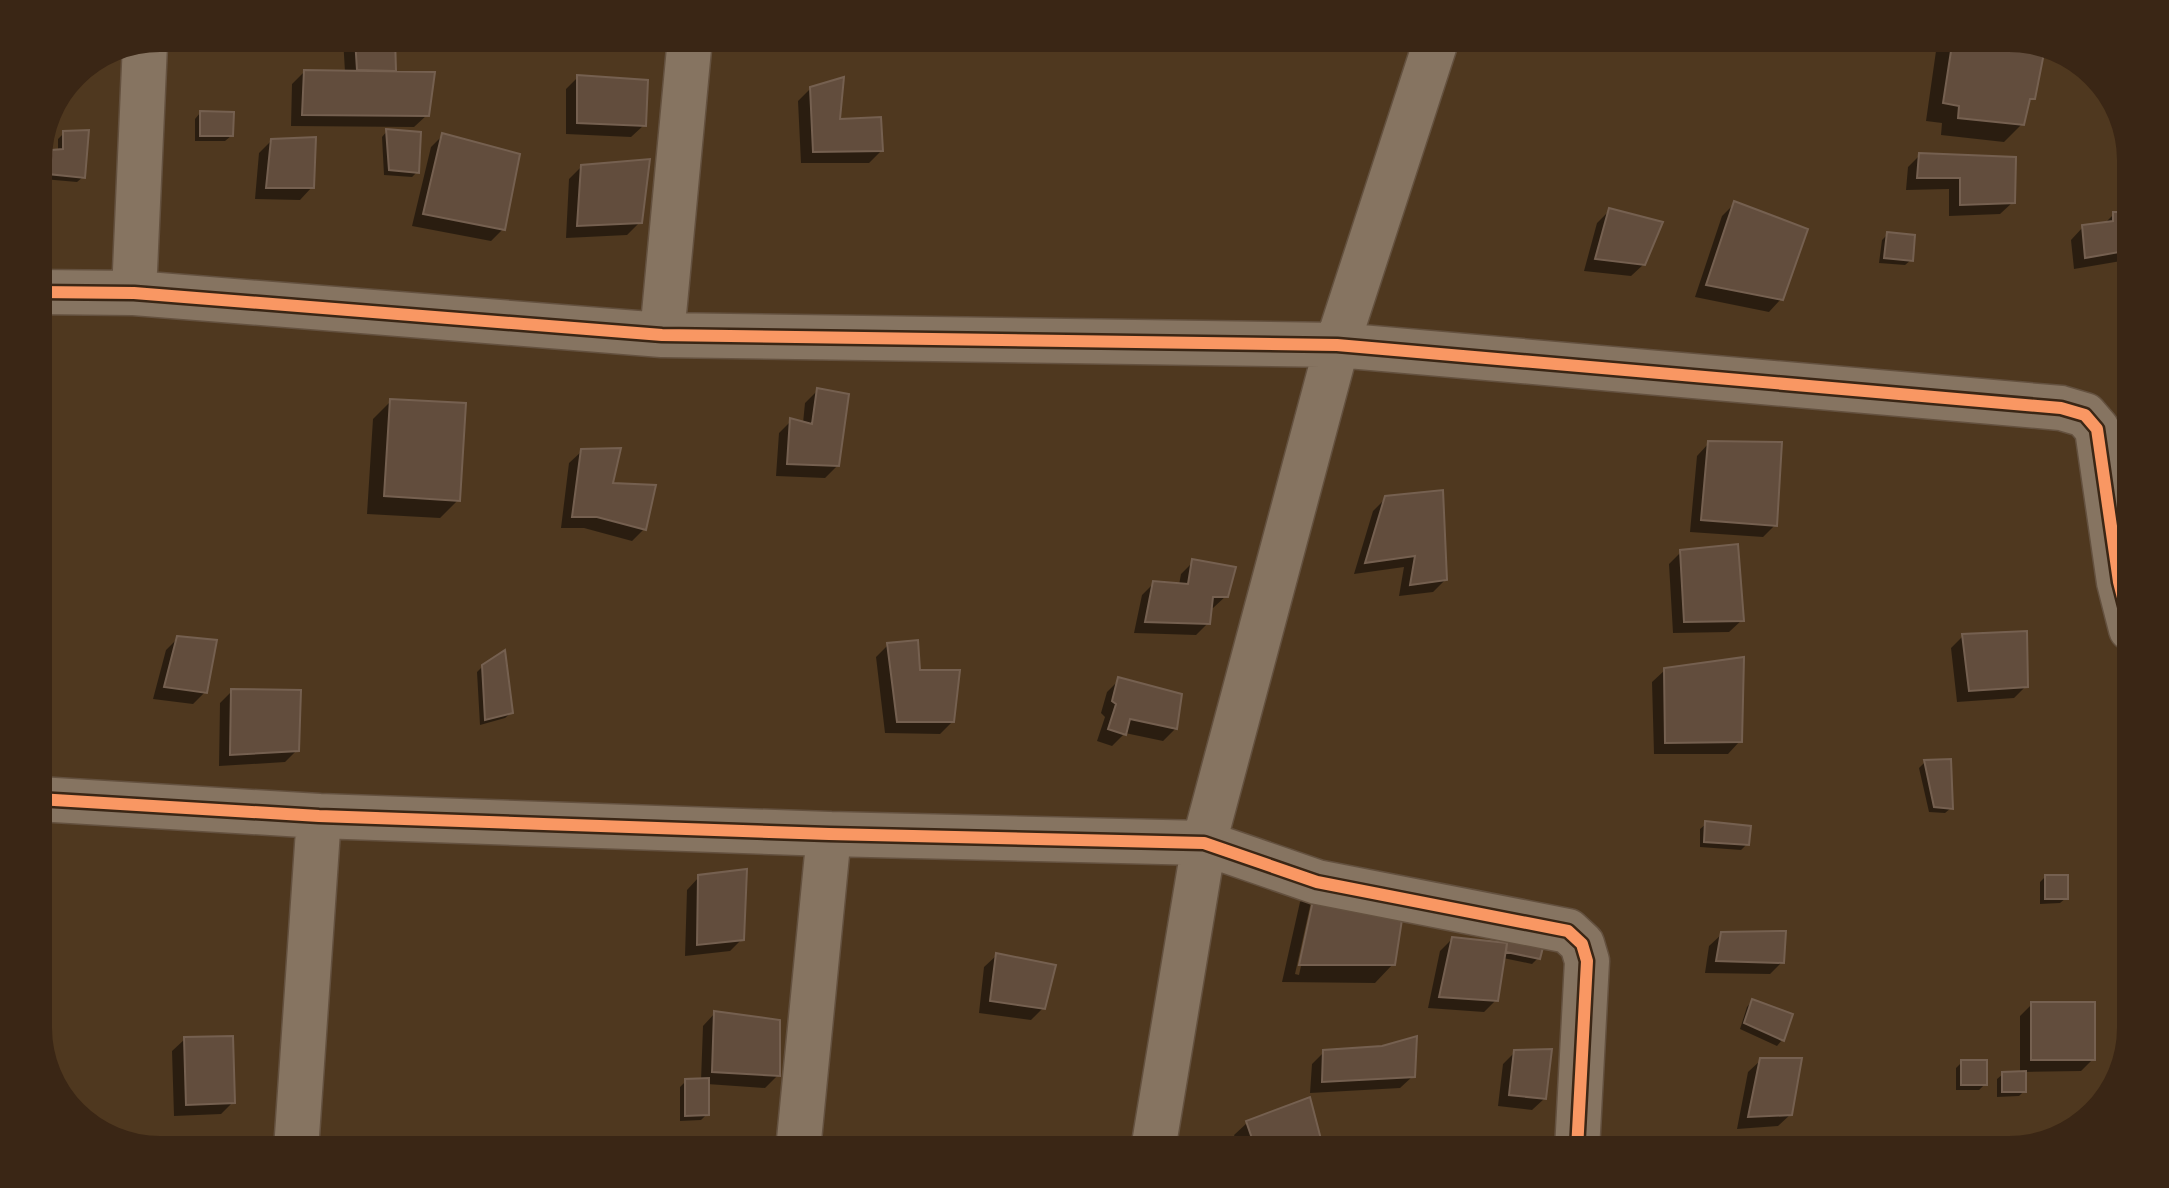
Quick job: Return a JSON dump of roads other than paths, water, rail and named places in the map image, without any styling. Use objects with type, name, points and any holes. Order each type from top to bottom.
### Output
[{"type":"street","points":[[662,335],[689,52]]},
{"type":"street","points":[[1155,1136],[1204,843],[1337,345],[1432,52]]},
{"type":"street","points":[[134,293],[145,53]]},
{"type":"street","points":[[52,292],[134,293],[662,335],[1337,345],[2061,408],[2085,415],[2097,429],[2117,568]]},
{"type":"street","points":[[52,800],[319,816],[829,834],[1204,843],[1317,882],[1568,931],[1582,944],[1587,961],[1578,1136]]},
{"type":"street","points":[[297,1136],[319,816]]},
{"type":"street","points":[[799,1136],[829,834]]}]
